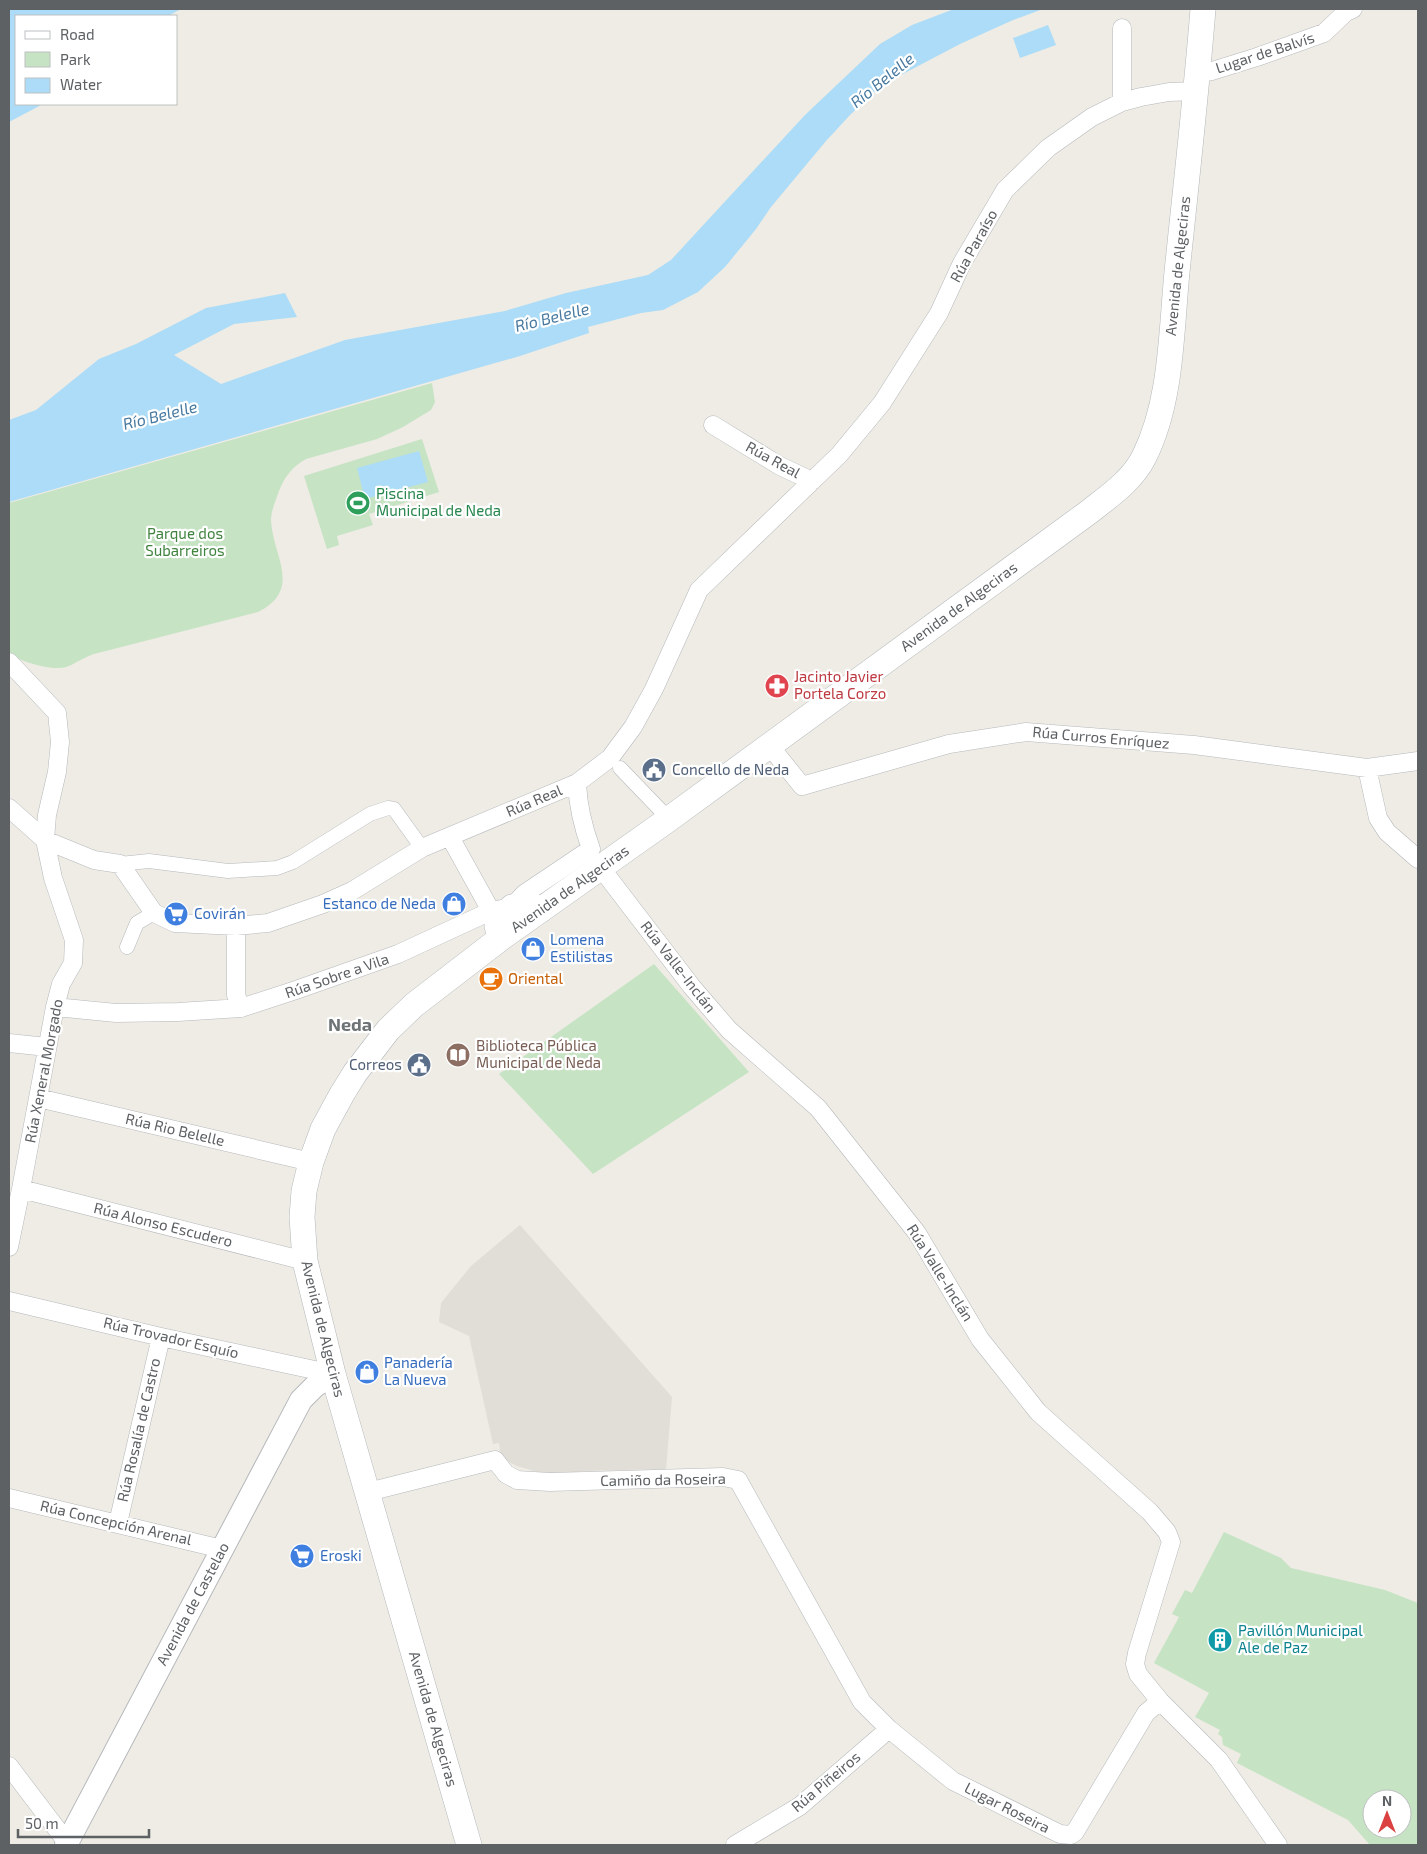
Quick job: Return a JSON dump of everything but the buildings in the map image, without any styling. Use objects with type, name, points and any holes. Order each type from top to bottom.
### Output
[{"type":"main road","name":"Avenida de Algeciras","points":[[469,1845],[333,1374],[305,1261],[302,1217],[304,1191],[311,1162],[323,1129],[342,1094],[388,1030],[414,1005],[501,938],[516,913],[596,858],[670,818],[1089,512],[1131,477],[1143,459],[1154,435],[1166,386],[1197,82],[1202,9]]},
{"type":"street","name":"Lugar de Balvís","points":[[1197,82],[1212,71],[1324,33],[1346,12],[1353,9]]},
{"type":"street","points":[[1122,28],[1122,102]]},
{"type":"street","name":"Rúa Paraíso","points":[[812,481],[839,455],[882,403],[939,313],[962,264],[1005,190],[1048,148],[1092,117],[1122,102],[1169,92],[1197,82]]},
{"type":"street","name":"Rúa Real","points":[[154,913],[175,923],[236,926],[268,923],[308,910],[352,890],[422,848],[577,783],[610,758],[633,727],[654,689],[699,590],[812,481],[780,466],[714,425]]},
{"type":"street","name":"Rúa Xeneral Morgado","points":[[9,662],[57,713],[60,742],[58,772],[47,815],[45,840],[53,878],[74,940],[73,962],[61,984],[55,1007],[9,1247]]},
{"type":"street","name":"Rúa Curros Enríquez","points":[[770,745],[802,786],[949,744],[1026,732],[1194,745],[1367,768]]},
{"type":"street","points":[[1418,761],[1367,768],[1378,818],[1387,832],[1418,859]]},
{"type":"street","points":[[620,768],[670,818]]},
{"type":"street","points":[[577,783],[582,824],[596,858]]},
{"type":"street","points":[[9,808],[45,840],[94,860],[120,864],[149,861],[228,870],[277,868],[293,862],[370,814],[388,808],[394,809],[422,848]]},
{"type":"street","points":[[450,837],[516,913]]},
{"type":"street","name":"Rúa Valle-Inclán","points":[[596,858],[692,987],[729,1030],[818,1108],[917,1232],[980,1339],[1038,1412],[1150,1512],[1167,1532],[1171,1542],[1135,1664],[1138,1674],[1160,1701]]},
{"type":"street","points":[[120,864],[154,913],[137,923],[127,947]]},
{"type":"street","name":"Rúa Sobre a Vila","points":[[55,1007],[116,1013],[241,1008],[516,913]]},
{"type":"street","points":[[236,926],[236,995],[241,1008]]},
{"type":"street","points":[[9,1043],[47,1047]]},
{"type":"street","name":"Rúa Rio Belelle","points":[[38,1098],[311,1162]]},
{"type":"street","name":"Rúa Alonso Escudero","points":[[21,1189],[305,1261]]},
{"type":"street","name":"Rúa Trovador Esquío","points":[[9,1301],[333,1374]]},
{"type":"street","name":"Rúa Rosalía de Castro","points":[[118,1522],[162,1337]]},
{"type":"street","name":"Avenida de Castelao","points":[[67,1845],[301,1400],[315,1386],[333,1374]]},
{"type":"street","name":"Camiño da Roseira","points":[[368,1492],[495,1460],[506,1474],[517,1480],[550,1482],[723,1477],[738,1480],[862,1702],[889,1729]]},
{"type":"street","name":"Rúa Concepción Arenal","points":[[9,1498],[118,1522],[222,1549]]},
{"type":"street","points":[[1160,1701],[1218,1760],[1278,1845]]},
{"type":"street","name":"Lugar Roseira","points":[[889,1729],[953,1781],[1060,1834],[1071,1835],[1075,1832],[1146,1713],[1160,1701]]},
{"type":"street","name":"Rúa Piñeiros","points":[[735,1845],[800,1806],[889,1729]]},
{"type":"street","points":[[9,1766],[67,1845]]},
{"type":"shaded area","points":[[520,1225],[672,1397],[666,1469],[580,1471],[576,1475],[548,1475],[517,1466],[501,1458],[499,1443],[493,1444],[469,1336],[439,1322],[441,1303],[471,1266]]},
{"type":"green space","name":"Parque dos Subarreiros","points":[[432,383],[435,402],[431,410],[403,427],[377,439],[306,459],[290,472],[279,491],[271,517],[282,571],[282,583],[279,593],[272,603],[258,612],[94,654],[60,668],[36,665],[21,660],[9,653],[9,503]]},
{"type":"green space","name":"Piscina Municipal de Neda","points":[[422,439],[439,492],[369,514],[373,525],[337,536],[339,545],[327,549],[304,476]]},
{"type":"green space","points":[[654,964],[749,1072],[593,1174],[499,1074]]},
{"type":"green space","points":[[1224,1532],[1281,1558],[1291,1568],[1385,1590],[1418,1603],[1418,1845],[1370,1845],[1365,1839],[1412,1839],[1412,1789],[1362,1789],[1362,1836],[1348,1820],[1237,1763],[1241,1754],[1223,1745],[1222,1737],[1218,1734],[1220,1730],[1195,1717],[1209,1693],[1154,1663],[1179,1617],[1172,1614],[1185,1590],[1192,1593]]},
{"type":"water","points":[[9,9],[181,9],[170,15],[15,15],[15,105],[41,105],[9,122]]},
{"type":"water","name":"Río Belelle","points":[[954,9],[1043,9],[1013,20],[960,44],[882,85],[826,141],[771,207],[725,267],[698,292],[663,310],[641,313],[588,327],[589,333],[520,356],[9,502],[9,420],[36,410],[99,359],[136,344],[206,308],[285,293],[297,317],[234,324],[174,355],[221,384],[345,340],[505,311],[566,293],[648,275],[671,260],[805,115],[880,44],[912,25]]},
{"type":"water","points":[[1048,25],[1056,45],[1020,58],[1013,38]]},
{"type":"water","points":[[419,451],[428,482],[365,499],[357,468]]},
{"type":"place","name":"Piscina Municipal de Neda","points":[[358,503]]},
{"type":"place","name":"Jacinto Javier Portela Corzo","points":[[777,686]]},
{"type":"place","name":"Concello de Neda","points":[[654,770]]},
{"type":"place","name":"Estanco de Neda","points":[[454,904]]},
{"type":"place","name":"Covirán","points":[[176,914]]},
{"type":"place","name":"Lomena Estilistas","points":[[533,949]]},
{"type":"place","name":"Oriental","points":[[491,979]]},
{"type":"place","name":"Biblioteca Pública Municipal de Neda","points":[[458,1055]]},
{"type":"place","name":"Correos","points":[[419,1065]]},
{"type":"place","name":"Panadería La Nueva","points":[[367,1372]]},
{"type":"place","name":"Eroski","points":[[302,1556]]},
{"type":"place","name":"Pavillón Municipal Ale de Paz","points":[[1220,1640]]},
{"type":"district","name":"Neda","points":[[350,1025]]}]
